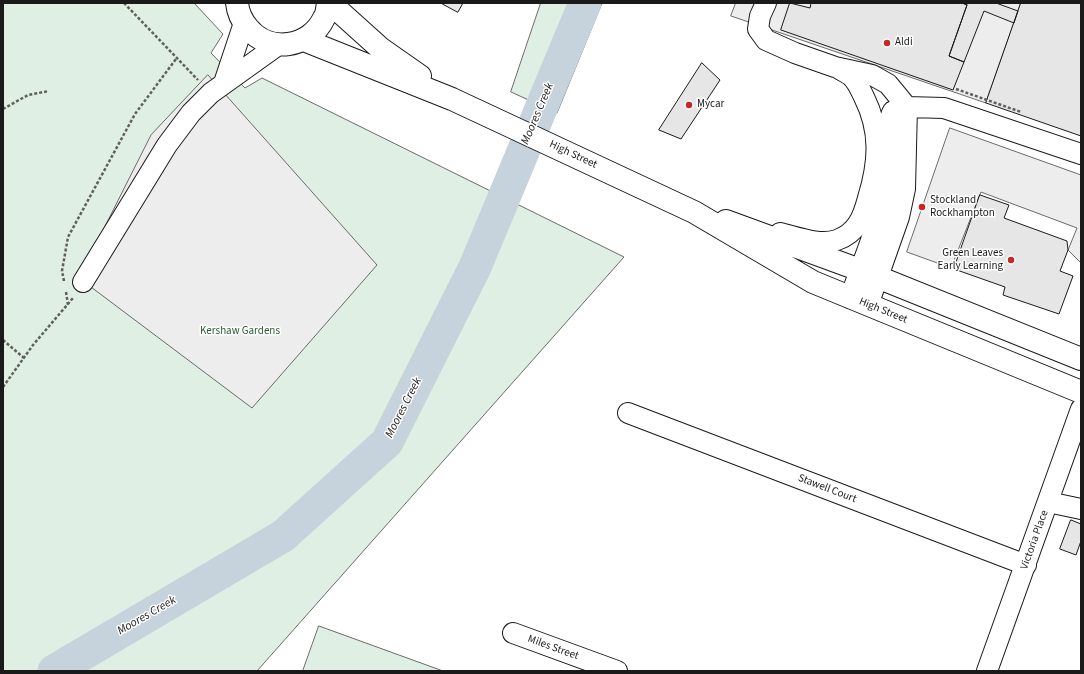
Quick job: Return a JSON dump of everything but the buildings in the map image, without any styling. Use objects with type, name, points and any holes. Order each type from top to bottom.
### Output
[{"type":"main road","name":"High Street","points":[[240,13],[253,34],[264,41],[278,45],[287,45],[304,40],[316,30],[325,17],[329,3],[380,48],[452,99]]},
{"type":"main road","name":"High Street","points":[[304,40],[452,99],[686,208],[813,282],[1081,392]]},
{"type":"main road","name":"High Street","points":[[686,208],[739,224],[869,274],[1081,359]]},
{"type":"street","points":[[766,3],[760,16],[758,29],[766,40],[795,53],[835,67],[872,75],[888,84],[907,108]]},
{"type":"street","points":[[218,88],[240,13]]},
{"type":"street","points":[[83,282],[167,145],[191,113],[218,88],[278,45]]},
{"type":"street","points":[[739,224],[821,242],[837,240],[857,227],[863,217],[875,176],[878,155],[877,135],[871,112],[859,88],[852,77],[835,67]]},
{"type":"street","points":[[859,302],[869,274],[890,172],[888,118],[893,111],[907,108],[944,108],[1081,154]]},
{"type":"street","name":"Victoria Place","points":[[987,671],[1081,409]]},
{"type":"street","name":"Stawell Court","points":[[628,413],[1026,565]]},
{"type":"street","points":[[1048,502],[1081,509]]},
{"type":"street","name":"Miles Street","points":[[513,634],[617,671]]},
{"type":"path","points":[[124,3],[176,58],[218,88]]},
{"type":"path","points":[[68,305],[62,271],[68,237],[135,114],[176,58]]},
{"type":"path","points":[[956,89],[1022,112]]},
{"type":"path","points":[[3,108],[28,95],[49,91]]},
{"type":"path","points":[[3,387],[24,358],[68,305],[83,282]]},
{"type":"path","points":[[3,340],[24,358]]},
{"type":"green space","name":"Kershaw Gardens","points":[[3,3],[194,3],[223,34],[211,53],[245,88],[262,78],[624,257],[257,671],[3,671]]},
{"type":"green space","points":[[541,3],[602,3],[557,113],[511,92]]},
{"type":"green space","points":[[319,626],[443,671],[303,671]]},
{"type":"shaded area","name":"Aldi","points":[[736,3],[1021,3],[986,103],[731,16]]},
{"type":"shaded area","points":[[208,75],[377,265],[252,408],[79,278],[151,135]]},
{"type":"shaded area","points":[[950,128],[1081,175],[1081,263],[1068,250],[1077,228],[981,192],[951,268],[907,252]]},
{"type":"waterway","name":"Moores Creek","points":[[54,671],[283,536],[387,442],[475,267],[585,3]]},
{"type":"place","name":"Aldi","points":[[887,43]]},
{"type":"place","name":"Mycar","points":[[689,105]]},
{"type":"place","name":"Stockland Rockhampton","points":[[922,207]]},
{"type":"place","name":"Green Leaves Early Learning","points":[[1011,260]]}]
